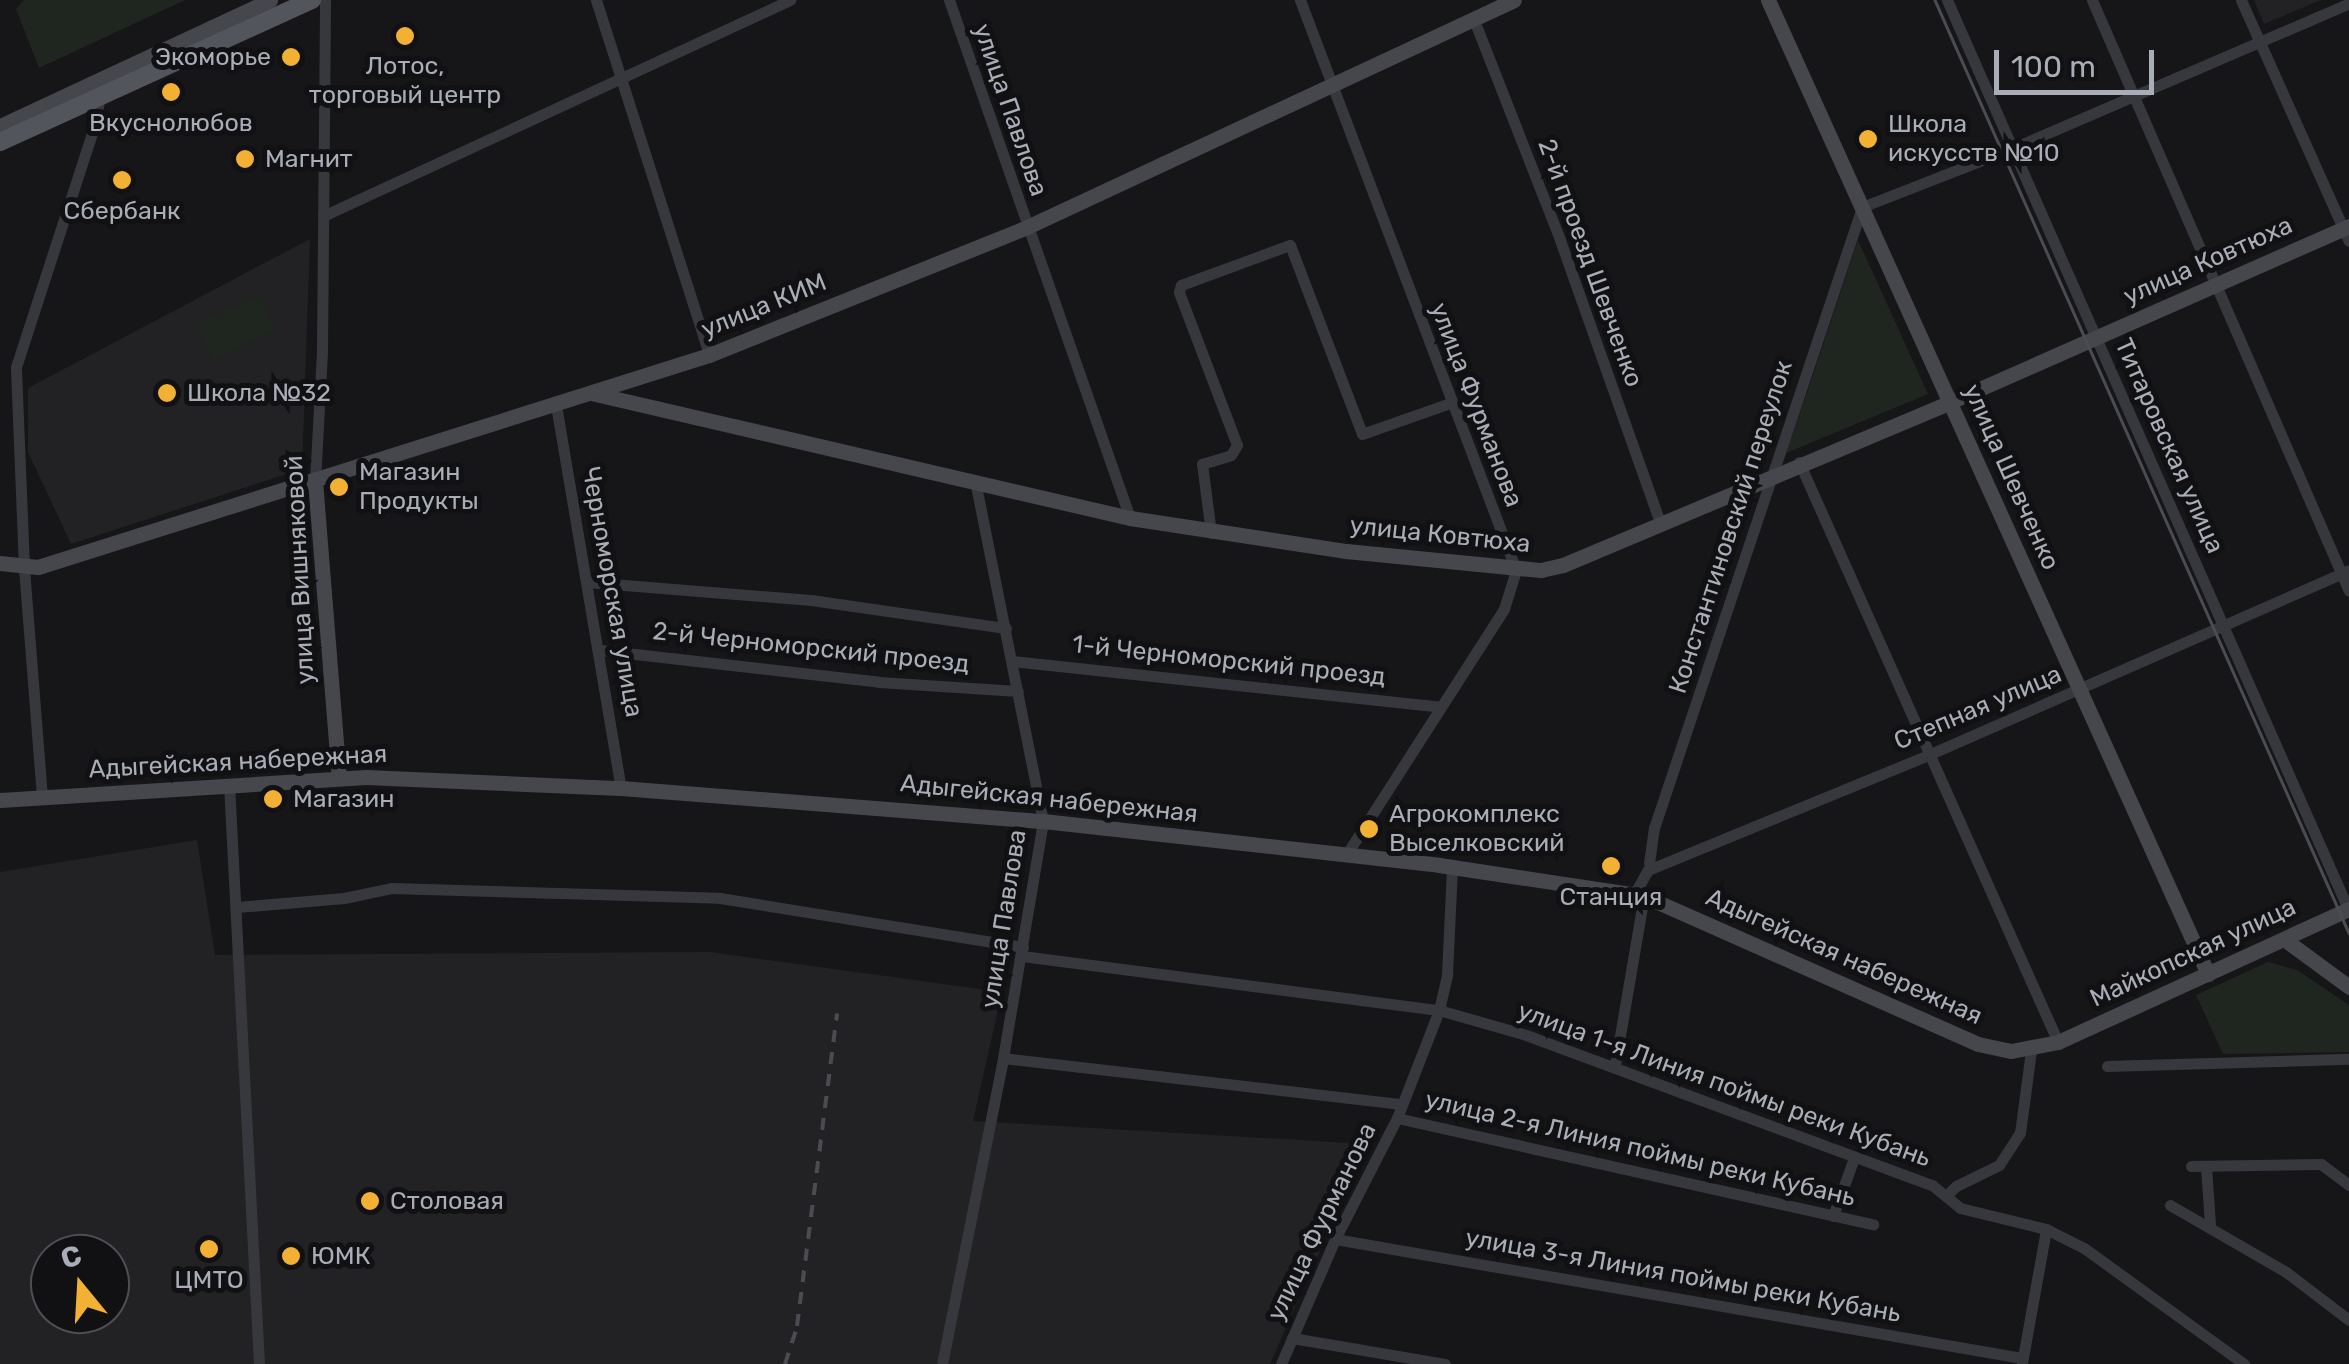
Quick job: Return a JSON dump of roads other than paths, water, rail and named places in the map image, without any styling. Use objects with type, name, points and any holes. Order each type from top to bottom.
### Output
[{"type":"main road","points":[[203,46],[284,0]]},
{"type":"main road","points":[[0,142],[203,46],[312,0]]},
{"type":"street","points":[[0,126],[270,0]]},
{"type":"street","name":"улица Вишняковой","points":[[326,0],[315,481],[339,778]]},
{"type":"street","points":[[596,0],[622,78],[621,90],[709,355]]},
{"type":"street","points":[[323,216],[790,0]]},
{"type":"street","name":"улица Павлова","points":[[948,0],[1130,518]]},
{"type":"street","name":"улица Фурманова","points":[[1300,0],[1516,570]]},
{"type":"street","name":"улица КИМ","points":[[0,563],[38,567],[709,355],[1027,228],[1332,89],[1514,0]]},
{"type":"street","name":"улица Шевченко","points":[[1768,0],[2208,974]]},
{"type":"street","name":"Титаровская улица","points":[[1947,0],[2347,910]]},
{"type":"street","points":[[2092,0],[2345,572],[2349,590]]},
{"type":"street","points":[[2241,0],[2347,232]]},
{"type":"street","points":[[2013,148],[2349,3]]},
{"type":"street","name":"2-й проезд Шевченко","points":[[1474,20],[1560,240],[1660,523]]},
{"type":"street","points":[[42,797],[24,568],[19,350],[94,127],[101,93]]},
{"type":"street","points":[[1862,207],[1998,154]]},
{"type":"street","name":"Константиновский переулок","points":[[1649,863],[1654,828],[1862,207]]},
{"type":"street","name":"улица Ковтюха","points":[[591,394],[1130,518],[1211,532],[1516,570],[1563,565],[2347,232]]},
{"type":"street","points":[[1211,532],[1202,464],[1231,455],[1237,445],[1178,292],[1181,284],[1290,245],[1362,434],[1450,403]]},
{"type":"street","name":"Черноморская улица","points":[[556,405],[622,788]]},
{"type":"street","points":[[1800,462],[2058,1042]]},
{"type":"street","name":"улица Павлова","points":[[942,1364],[1003,1058],[1043,821],[975,482]]},
{"type":"street","points":[[1347,854],[1504,609],[1516,570]]},
{"type":"street","name":"Степная улица","points":[[1639,894],[1648,870],[1928,755],[2345,572]]},
{"type":"street","points":[[587,582],[810,600],[1006,628]]},
{"type":"street","name":"2-й Черноморский проезд","points":[[600,650],[879,682],[1018,690]]},
{"type":"street","name":"1-й Черноморский проезд","points":[[1012,661],[1441,707]]},
{"type":"street","name":"Адыгейская набережная","points":[[0,800],[339,778],[622,788],[1043,821],[1452,866],[1639,894],[1978,1044],[2031,1050],[2058,1042]]},
{"type":"street","points":[[229,784],[259,1364]]},
{"type":"street","name":"улица Фурманова","points":[[1281,1364],[1335,1239],[1397,1118],[1439,1010],[1447,974],[1452,866]]},
{"type":"street","name":"улица 1-я Линия поймы реки Кубань","points":[[238,906],[344,898],[391,888],[720,898],[1022,952],[1439,1010],[1614,1065],[1932,1185],[1960,1208],[2046,1229],[2084,1248],[2244,1364]]},
{"type":"street","points":[[1614,1065],[1639,894]]},
{"type":"street","name":"Майкопская улица","points":[[2058,1042],[2347,910]]},
{"type":"street","points":[[2284,939],[2349,986]]},
{"type":"street","points":[[1946,1196],[1999,1165],[2020,1133],[2031,1050]]},
{"type":"street","name":"улица 2-я Линия поймы реки Кубань","points":[[1003,1058],[1400,1104]]},
{"type":"street","points":[[2107,1066],[2349,1059]]},
{"type":"street","name":"улица 2-я Линия поймы реки Кубань","points":[[1397,1118],[1873,1224]]},
{"type":"street","points":[[1833,1216],[1854,1158]]},
{"type":"street","points":[[2191,1166],[2321,1164],[2349,1185]]},
{"type":"street","points":[[2206,1168],[2210,1224]]},
{"type":"street","points":[[2170,1205],[2210,1224],[2286,1272],[2349,1320]]},
{"type":"street","points":[[2022,1361],[2046,1229]]},
{"type":"street","name":"улица 3-я Линия поймы реки Кубань","points":[[1335,1239],[2022,1361]]},
{"type":"street","points":[[1292,1338],[1445,1364]]},
{"type":"tram line","points":[[1935,0],[2349,933]]},
{"type":"railway","points":[[785,1364],[797,1326],[837,1014]]},
{"type":"place","name":"Лотос, торговый центр","points":[[405,36]]},
{"type":"place","name":"Экоморье","points":[[291,57]]},
{"type":"place","name":"Вкуснолюбов","points":[[171,92]]},
{"type":"place","name":"Школа искусств №10","points":[[1868,139]]},
{"type":"place","name":"Магнит","points":[[245,159]]},
{"type":"place","name":"Сбербанк","points":[[122,180]]},
{"type":"place","name":"Школа №32","points":[[167,393]]},
{"type":"place","name":"Магазин Продукты","points":[[339,487]]},
{"type":"place","name":"Магазин","points":[[273,799]]},
{"type":"place","name":"Агрокомплекс Выселковский","points":[[1369,829]]},
{"type":"place","name":"Станция","points":[[1611,866]]},
{"type":"place","name":"Столовая","points":[[370,1201]]},
{"type":"place","name":"ЦМТО","points":[[209,1249]]},
{"type":"place","name":"ЮМК","points":[[291,1256]]}]
